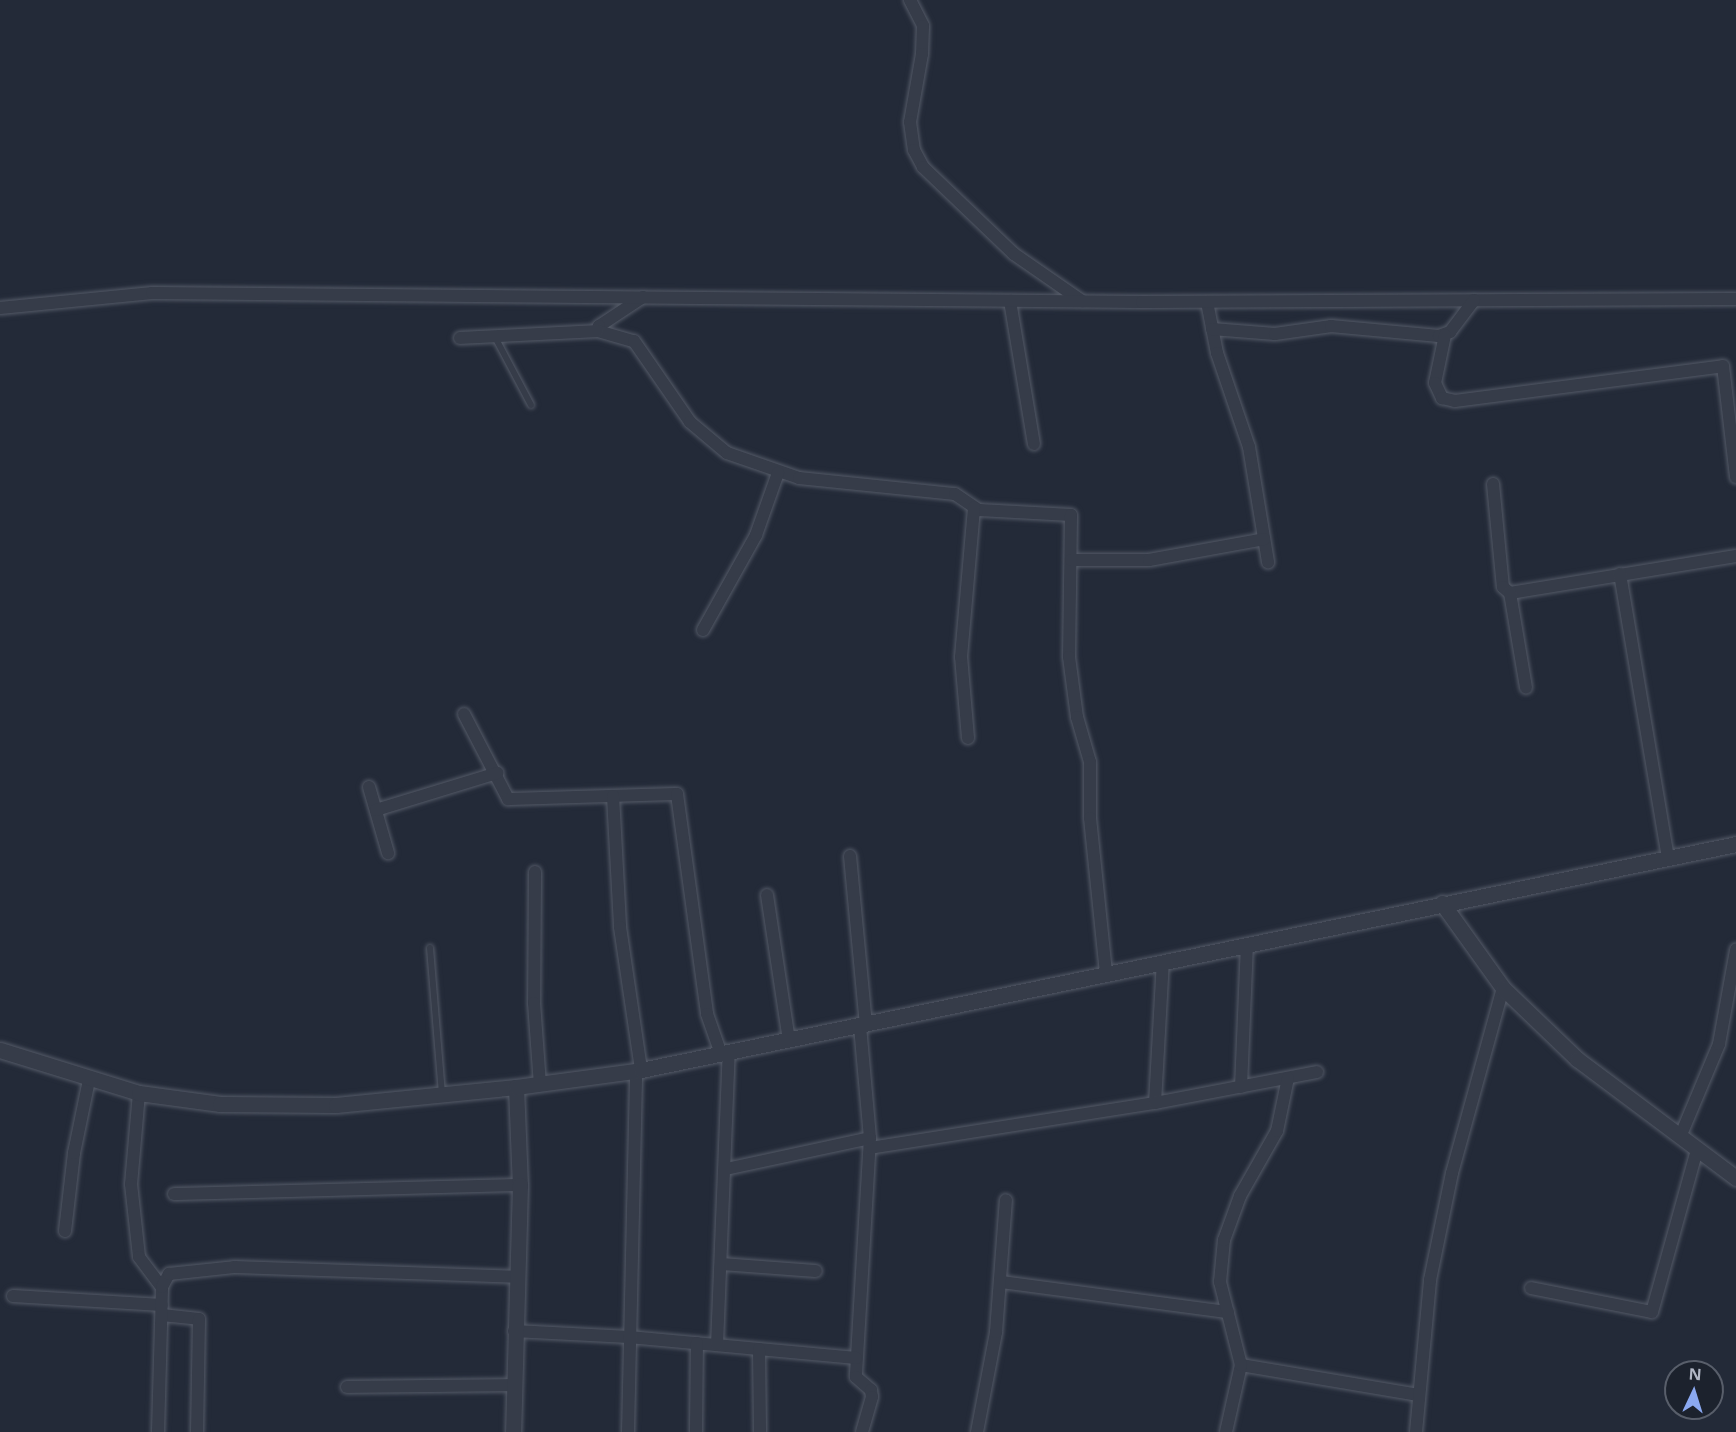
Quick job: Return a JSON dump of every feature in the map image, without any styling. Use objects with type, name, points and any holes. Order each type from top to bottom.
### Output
[{"type":"street","points":[[910,0],[923,26],[922,54],[910,122],[914,150],[923,167],[1014,254],[1082,302]]},
{"type":"street","points":[[0,308],[152,293],[1082,302],[1736,299]]},
{"type":"street","points":[[598,331],[599,326],[644,297]]},
{"type":"street","points":[[1473,300],[1445,335],[1435,383],[1442,398],[1455,400],[1723,366],[1736,477]]},
{"type":"street","points":[[1010,301],[1034,444]]},
{"type":"street","points":[[1207,302],[1212,329],[1249,447],[1268,562]]},
{"type":"street","points":[[1212,329],[1275,334],[1331,326],[1445,335]]},
{"type":"street","points":[[460,338],[598,331],[634,341],[690,422],[711,442],[727,453],[778,473],[947,493],[959,496],[974,508],[1069,514],[1071,560],[1069,657],[1077,717],[1090,762],[1090,818],[1106,974]]},
{"type":"street","points":[[703,630],[756,535],[778,473]]},
{"type":"street","points":[[1493,484],[1503,586],[1510,593],[1526,688]]},
{"type":"street","points":[[968,738],[961,657],[974,508]]},
{"type":"street","points":[[1071,560],[1149,560],[1264,539]]},
{"type":"street","points":[[1510,593],[1736,556]]},
{"type":"street","points":[[1620,574],[1668,857]]},
{"type":"street","points":[[464,714],[512,800],[678,795],[706,1014],[725,1053],[726,1169],[717,1345]]},
{"type":"street","points":[[376,810],[497,772]]},
{"type":"street","points":[[369,787],[388,853]]},
{"type":"street","points":[[613,796],[622,938],[639,1071],[629,1337],[628,1432]]},
{"type":"street","points":[[0,1050],[89,1080],[182,1101],[274,1106],[442,1096],[639,1071],[1736,844]]},
{"type":"street","points":[[850,856],[870,1143],[856,1379],[869,1387],[873,1396],[862,1432]]},
{"type":"street","points":[[535,872],[534,1003],[540,1084]]},
{"type":"street","points":[[767,895],[789,1040]]},
{"type":"street","points":[[1442,903],[1503,988],[1577,1059],[1697,1150],[1733,1172]]},
{"type":"street","points":[[1241,1087],[1247,944]]},
{"type":"street","points":[[1680,1137],[1719,1044],[1736,951]]},
{"type":"street","points":[[1155,1103],[1162,962]]},
{"type":"street","points":[[1416,1432],[1430,1280],[1447,1195],[1503,988]]},
{"type":"street","points":[[726,1169],[870,1143],[1155,1103],[1317,1072]]},
{"type":"street","points":[[1226,1432],[1241,1365],[1220,1282],[1224,1240],[1240,1196],[1277,1131],[1288,1078]]},
{"type":"street","points":[[65,1231],[75,1144],[89,1080]]},
{"type":"street","points":[[513,1432],[514,1331],[520,1185],[516,1087]]},
{"type":"street","points":[[139,1093],[131,1184],[139,1257],[162,1287]]},
{"type":"street","points":[[1531,1288],[1652,1312],[1697,1150]]},
{"type":"street","points":[[174,1194],[520,1185]]},
{"type":"street","points":[[977,1432],[1002,1282],[1006,1200]]},
{"type":"street","points":[[721,1264],[816,1271]]},
{"type":"street","points":[[159,1432],[162,1287],[165,1277],[175,1272],[234,1267],[516,1277]]},
{"type":"street","points":[[1002,1282],[1228,1312]]},
{"type":"street","points":[[13,1296],[162,1310],[196,1317],[199,1321],[197,1432]]},
{"type":"street","points":[[514,1331],[629,1337],[856,1358]]},
{"type":"street","points":[[696,1432],[697,1343]]},
{"type":"street","points":[[759,1349],[760,1432]]},
{"type":"street","points":[[1241,1365],[1418,1395]]},
{"type":"street","points":[[347,1387],[514,1385]]},
{"type":"lane","points":[[495,336],[531,405]]},
{"type":"lane","points":[[430,948],[442,1096]]}]
